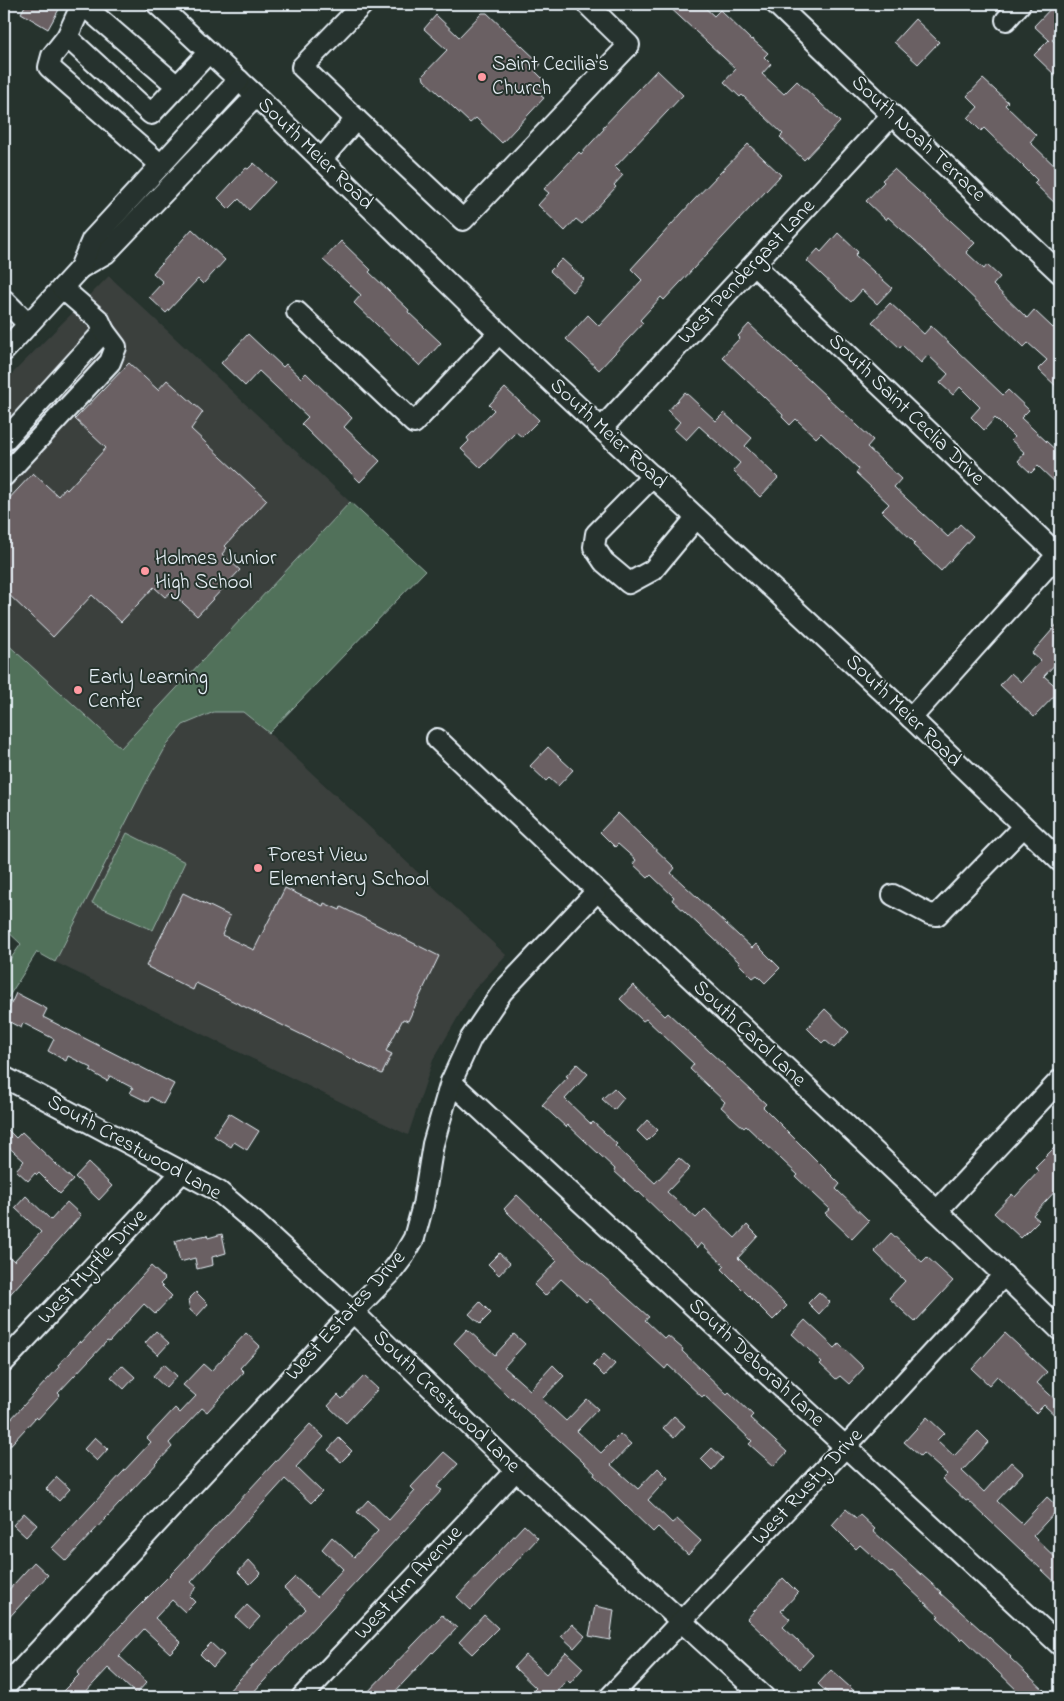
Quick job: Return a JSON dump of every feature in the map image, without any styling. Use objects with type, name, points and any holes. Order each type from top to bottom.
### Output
[{"type":"street","points":[[161,165],[49,67],[52,56],[67,37],[82,4],[177,86]]},
{"type":"street","name":"South Meier Road","points":[[157,4],[256,96],[499,333],[911,718],[1060,861]]},
{"type":"street","points":[[363,4],[302,67],[463,220],[629,45],[587,4]]},
{"type":"street","name":"South Noah Terrace","points":[[776,4],[1060,273]]},
{"type":"street","points":[[1006,20],[1020,4]]},
{"type":"street","points":[[67,37],[151,114]]},
{"type":"street","points":[[130,138],[209,52]]},
{"type":"street","points":[[80,268],[92,240],[239,80]]},
{"type":"street","points":[[4,351],[80,268],[106,253],[256,96]]},
{"type":"street","name":"West Pendergast Lane","points":[[602,428],[892,115]]},
{"type":"street","points":[[321,160],[356,118]]},
{"type":"street","name":"South Saint Ceclia Drive","points":[[754,265],[1059,553]]},
{"type":"street","points":[[4,476],[110,362],[116,346],[104,331],[99,320],[62,288]]},
{"type":"street","points":[[4,300],[28,324]]},
{"type":"street","points":[[297,312],[414,423],[499,333]]},
{"type":"street","points":[[4,441],[104,331]]},
{"type":"street","points":[[653,476],[596,534],[594,547],[604,562],[629,582],[652,570],[696,518]]},
{"type":"street","points":[[911,718],[1059,553]]},
{"type":"street","name":"South Carol Lane","points":[[437,739],[596,892],[937,1211],[1060,1330]]},
{"type":"street","points":[[893,895],[929,914],[937,915],[1023,827]]},
{"type":"street","name":"West Estates Drive","points":[[4,1688],[352,1312],[390,1274],[403,1257],[414,1238],[423,1205],[433,1144],[452,1082],[471,1038],[502,992],[596,892]]},
{"type":"street","name":"South Crestwood Lane","points":[[4,1077],[218,1191],[257,1224],[352,1312],[516,1470],[764,1697]]},
{"type":"street","points":[[937,1211],[1060,1080]]},
{"type":"street","name":"South Deborah Lane","points":[[452,1082],[1060,1645]]},
{"type":"street","name":"West Myrtle Drive","points":[[4,1362],[182,1172]]},
{"type":"street","name":"West Rusty Drive","points":[[610,1697],[1004,1275]]},
{"type":"street","name":"West Kim Avenue","points":[[302,1697],[516,1470]]},
{"type":"shaded area","name":"Holmes Junior High School","points":[[109,276],[350,502],[121,749],[4,641],[4,382]]},
{"type":"shaded area","name":"Forest View Elementary School","points":[[214,712],[243,712],[269,733],[506,955],[473,991],[433,1060],[408,1135],[55,962],[168,743],[183,725]]},
{"type":"green space","points":[[350,502],[425,571],[269,733],[243,712],[214,712],[183,725],[168,743],[147,781],[55,962],[37,952],[4,1004],[4,968],[21,944],[4,928],[4,641],[121,748]]},
{"type":"green space","points":[[127,833],[185,862],[153,930],[92,903]]},
{"type":"building","points":[[26,4],[62,4],[48,29],[21,13]]},
{"type":"building","points":[[666,4],[701,4],[714,16],[720,10],[751,40],[768,53],[764,57],[771,64],[762,74],[784,94],[797,81],[840,122],[804,160],[780,137],[783,134],[742,95],[740,97],[724,82],[736,69]]},
{"type":"building","points":[[1055,4],[1060,4],[1060,31],[1052,40],[1060,47],[1060,80],[1034,55],[1049,40],[1034,26]]},
{"type":"building","name":"Saint Cecilia's Church","points":[[482,13],[487,13],[541,64],[535,71],[550,86],[541,96],[544,98],[502,143],[476,118],[470,123],[424,80],[423,75],[447,50],[424,29],[436,15],[459,37]]},
{"type":"building","points":[[915,19],[939,42],[918,64],[894,42]]},
{"type":"building","points":[[657,70],[683,95],[615,167],[623,175],[614,185],[616,187],[582,224],[576,219],[565,231],[538,205],[549,193],[544,189],[579,152],[581,154],[604,129],[603,127]]},
{"type":"building","points":[[983,79],[1008,102],[1005,105],[1036,135],[1030,142],[1060,171],[1060,208],[1034,183],[1037,180],[1023,166],[984,128],[981,131],[968,118],[978,107],[967,96]]},
{"type":"building","points":[[748,144],[781,175],[664,300],[661,297],[640,320],[643,323],[599,370],[566,339],[588,315],[599,326],[642,280],[631,269]]},
{"type":"building","points":[[254,163],[275,182],[249,210],[239,199],[229,209],[218,198],[246,168],[248,169]]},
{"type":"building","points":[[894,169],[975,243],[966,252],[984,269],[987,265],[1000,277],[993,285],[1027,318],[1034,310],[1053,328],[1060,321],[1060,390],[1038,369],[1047,360],[1028,343],[1024,347],[926,252],[888,217],[886,220],[866,201],[884,182],[882,180]]},
{"type":"building","points":[[192,229],[225,260],[203,284],[198,279],[166,313],[149,297],[163,282],[153,273]]},
{"type":"building","points":[[838,233],[858,252],[855,255],[892,288],[877,304],[862,290],[851,302],[807,261],[818,249],[821,252]]},
{"type":"building","points":[[341,241],[371,270],[369,272],[409,310],[408,312],[441,343],[420,366],[354,303],[361,295],[323,260]]},
{"type":"building","points":[[562,259],[584,279],[572,292],[550,271]]},
{"type":"building","points":[[890,303],[924,334],[931,326],[1003,395],[1008,390],[1029,410],[1021,418],[1060,454],[1060,487],[1038,466],[1031,473],[1018,461],[1025,453],[1011,440],[1014,437],[995,418],[984,430],[971,417],[980,407],[960,387],[953,395],[940,383],[948,374],[928,355],[921,363],[902,345],[900,348],[872,322]]},
{"type":"building","points":[[749,324],[873,440],[867,447],[901,479],[894,487],[948,537],[960,524],[973,536],[941,571],[913,545],[915,543],[882,511],[889,504],[856,473],[859,469],[821,433],[816,438],[796,419],[790,425],[782,417],[783,415],[722,357],[740,338],[738,336]]},
{"type":"building","points":[[248,334],[283,367],[286,364],[301,378],[306,373],[352,418],[344,427],[380,461],[360,482],[301,424],[308,417],[259,371],[245,386],[221,363]]},
{"type":"building","points":[[129,363],[158,390],[167,380],[203,412],[191,429],[267,500],[225,546],[227,548],[222,554],[240,570],[197,616],[171,592],[165,597],[154,587],[121,622],[92,595],[53,637],[4,590],[4,504],[33,473],[58,496],[65,488],[67,490],[106,448],[75,419]]},
{"type":"building","points":[[505,388],[539,420],[522,437],[516,432],[481,468],[461,449],[469,441],[467,438],[494,410],[489,405]]},
{"type":"building","points":[[685,392],[716,421],[724,413],[752,438],[745,446],[778,478],[760,497],[733,471],[740,463],[699,426],[686,440],[674,429],[680,422],[668,411]]},
{"type":"building","points":[[1060,621],[1060,659],[1044,676],[1060,690],[1034,717],[1000,685],[1011,673],[1021,682],[1041,661],[1032,653]]},
{"type":"building","points":[[548,747],[573,770],[558,786],[549,778],[546,781],[530,766]]},
{"type":"building","points":[[618,813],[675,868],[671,873],[752,948],[756,944],[780,968],[765,983],[757,975],[753,978],[739,962],[672,900],[674,897],[651,875],[648,878],[633,864],[636,860],[618,844],[615,847],[600,832]]},
{"type":"building","points":[[285,888],[323,906],[324,903],[340,910],[341,907],[439,956],[408,1021],[403,1019],[386,1051],[392,1054],[382,1074],[196,983],[193,990],[146,966],[183,893],[230,916],[222,935],[254,950]]},
{"type":"building","points":[[633,985],[665,1016],[668,1013],[766,1104],[763,1107],[840,1184],[836,1189],[869,1221],[852,1239],[825,1213],[830,1209],[796,1177],[798,1175],[746,1126],[744,1128],[721,1107],[725,1102],[690,1069],[694,1064],[646,1019],[643,1021],[620,999]]},
{"type":"building","points":[[16,993],[47,1009],[43,1017],[174,1084],[163,1104],[151,1097],[148,1102],[130,1093],[133,1088],[110,1076],[107,1081],[90,1071],[92,1068],[68,1056],[66,1061],[48,1051],[54,1039],[23,1023],[21,1028],[4,1019]]},
{"type":"building","points":[[825,1009],[849,1032],[834,1048],[825,1040],[822,1043],[807,1028]]},
{"type":"building","points":[[577,1064],[588,1074],[565,1099],[591,1124],[593,1122],[617,1144],[615,1146],[655,1183],[679,1158],[690,1168],[667,1192],[696,1218],[705,1209],[735,1238],[747,1225],[758,1236],[738,1258],[787,1306],[773,1320],[722,1269],[725,1266],[701,1243],[697,1248],[639,1192],[614,1171],[615,1169],[568,1125],[566,1127],[542,1105],[568,1077],[566,1076]]},
{"type":"building","points":[[614,1088],[624,1098],[614,1110],[602,1099]]},
{"type":"building","points":[[229,1113],[259,1131],[247,1150],[234,1142],[231,1147],[214,1136]]},
{"type":"building","points":[[647,1120],[658,1130],[647,1141],[637,1131]]},
{"type":"building","points":[[4,1126],[16,1138],[22,1132],[73,1180],[60,1194],[39,1173],[37,1175],[35,1173],[28,1181],[16,1170],[24,1161],[4,1143]]},
{"type":"building","points":[[1060,1142],[1060,1186],[1033,1215],[1039,1220],[1021,1238],[994,1213],[1012,1194],[1015,1197],[1039,1171],[1035,1167]]},
{"type":"building","points":[[88,1163],[112,1186],[99,1200],[75,1177]]},
{"type":"building","points":[[517,1195],[585,1260],[649,1317],[645,1320],[665,1339],[668,1336],[727,1394],[729,1392],[753,1415],[750,1418],[787,1452],[774,1466],[749,1444],[752,1441],[704,1395],[702,1397],[668,1365],[665,1369],[589,1299],[586,1302],[561,1279],[545,1296],[534,1285],[557,1261],[504,1209]]},
{"type":"building","points":[[26,1196],[51,1220],[67,1202],[81,1215],[4,1301],[4,1252],[14,1261],[41,1232],[15,1208]]},
{"type":"building","points":[[891,1233],[922,1262],[927,1257],[953,1281],[915,1322],[889,1298],[905,1281],[874,1251]]},
{"type":"building","points":[[222,1234],[226,1253],[212,1257],[213,1265],[197,1269],[195,1258],[180,1262],[175,1241],[192,1236],[193,1238],[207,1235],[208,1238]]},
{"type":"building","points":[[499,1253],[510,1263],[499,1275],[488,1264]]},
{"type":"building","points":[[151,1266],[165,1279],[160,1284],[172,1296],[155,1314],[144,1304],[58,1393],[60,1395],[38,1419],[36,1417],[4,1452],[4,1413],[10,1420],[59,1367],[58,1365],[80,1341],[81,1343]]},
{"type":"building","points":[[196,1292],[208,1304],[197,1316],[190,1310],[188,1300]]},
{"type":"building","points":[[819,1292],[830,1302],[819,1314],[808,1303]]},
{"type":"building","points":[[480,1302],[491,1313],[480,1324],[469,1314]]},
{"type":"building","points":[[805,1320],[835,1348],[839,1344],[864,1368],[849,1384],[840,1376],[836,1379],[820,1364],[822,1362],[792,1334]]},
{"type":"building","points":[[467,1329],[495,1355],[514,1334],[525,1344],[504,1367],[530,1390],[553,1365],[564,1376],[542,1399],[566,1421],[587,1399],[598,1409],[577,1431],[601,1453],[620,1434],[631,1444],[611,1465],[638,1489],[658,1468],[668,1478],[648,1500],[672,1523],[677,1519],[701,1541],[688,1555],[658,1527],[653,1532],[594,1475],[595,1473],[512,1397],[511,1399],[454,1343]]},
{"type":"building","points":[[156,1331],[169,1343],[158,1355],[145,1343]]},
{"type":"building","points":[[246,1333],[260,1346],[240,1368],[244,1372],[207,1412],[202,1408],[169,1443],[172,1447],[66,1561],[52,1548],[151,1442],[147,1438],[175,1408],[180,1413],[196,1396],[183,1385],[203,1364],[211,1371]]},
{"type":"building","points":[[1005,1333],[1047,1372],[1037,1383],[1060,1404],[1060,1420],[1044,1405],[1036,1413],[997,1376],[989,1385],[972,1369]]},
{"type":"building","points":[[604,1354],[615,1364],[604,1376],[593,1365]]},
{"type":"building","points":[[164,1364],[177,1376],[166,1388],[153,1376]]},
{"type":"building","points":[[122,1365],[135,1377],[124,1389],[111,1377]]},
{"type":"building","points":[[364,1376],[378,1389],[346,1423],[328,1406],[338,1395],[342,1399]]},
{"type":"building","points":[[674,1416],[685,1426],[674,1438],[663,1428]]},
{"type":"building","points":[[927,1417],[944,1433],[937,1440],[954,1456],[978,1431],[989,1442],[962,1471],[984,1492],[1011,1462],[1023,1473],[997,1501],[1022,1524],[1047,1497],[1059,1508],[1033,1536],[1060,1562],[1060,1587],[968,1500],[966,1501],[942,1479],[947,1474],[923,1453],[920,1456],[904,1442]]},
{"type":"building","points":[[310,1424],[324,1437],[296,1467],[322,1492],[311,1503],[285,1479],[191,1582],[197,1587],[189,1596],[195,1602],[185,1612],[172,1600],[155,1618],[181,1642],[170,1653],[144,1629],[119,1656],[147,1682],[136,1694],[108,1668],[81,1697],[57,1697],[79,1675],[77,1673],[134,1611],[177,1568]]},
{"type":"building","points":[[95,1437],[108,1449],[97,1461],[84,1449]]},
{"type":"building","points":[[339,1438],[352,1451],[341,1462],[328,1450]]},
{"type":"building","points":[[712,1448],[723,1458],[712,1470],[701,1459]]},
{"type":"building","points":[[444,1452],[458,1464],[437,1487],[442,1490],[249,1697],[223,1697],[306,1609],[284,1588],[295,1577],[317,1597],[343,1569],[322,1549],[332,1537],[354,1557],[378,1531],[357,1512],[368,1500],[389,1520],[415,1491],[411,1487]]},
{"type":"building","points":[[57,1477],[70,1489],[59,1501],[46,1489]]},
{"type":"building","points":[[846,1509],[856,1518],[860,1515],[875,1529],[873,1531],[1011,1657],[1045,1691],[1040,1697],[1024,1697],[963,1638],[961,1640],[937,1617],[939,1616],[892,1572],[860,1545],[856,1549],[832,1525]]},
{"type":"building","points":[[24,1513],[37,1525],[26,1537],[13,1525]]},
{"type":"building","points":[[524,1525],[538,1538],[471,1610],[457,1597]]},
{"type":"building","points":[[249,1560],[261,1573],[250,1584],[238,1572]]},
{"type":"building","points":[[34,1562],[48,1575],[4,1623],[4,1595]]},
{"type":"building","points":[[783,1578],[798,1593],[781,1611],[790,1619],[783,1627],[813,1655],[800,1669],[747,1619]]},
{"type":"building","points":[[247,1605],[260,1617],[249,1629],[236,1617]]},
{"type":"building","points":[[595,1606],[614,1610],[610,1640],[589,1636]]},
{"type":"building","points":[[442,1615],[457,1628],[433,1653],[390,1697],[363,1697]]},
{"type":"building","points":[[484,1615],[498,1628],[472,1654],[459,1642]]},
{"type":"building","points":[[572,1624],[585,1636],[574,1648],[561,1636]]},
{"type":"building","points":[[211,1643],[224,1655],[213,1667],[200,1654]]},
{"type":"building","points":[[566,1652],[583,1668],[570,1683],[567,1680],[551,1697],[527,1697],[536,1688],[514,1667],[525,1655],[546,1674]]},
{"type":"building","points":[[831,1670],[861,1697],[832,1697],[818,1684]]},
{"type":"place","name":"Saint Cecilia's Church","points":[[482,77]]},
{"type":"place","name":"Holmes Junior High School","points":[[145,571]]},
{"type":"place","name":"Early Learning Center","points":[[78,690]]},
{"type":"place","name":"Forest View Elementary School","points":[[258,868]]}]
